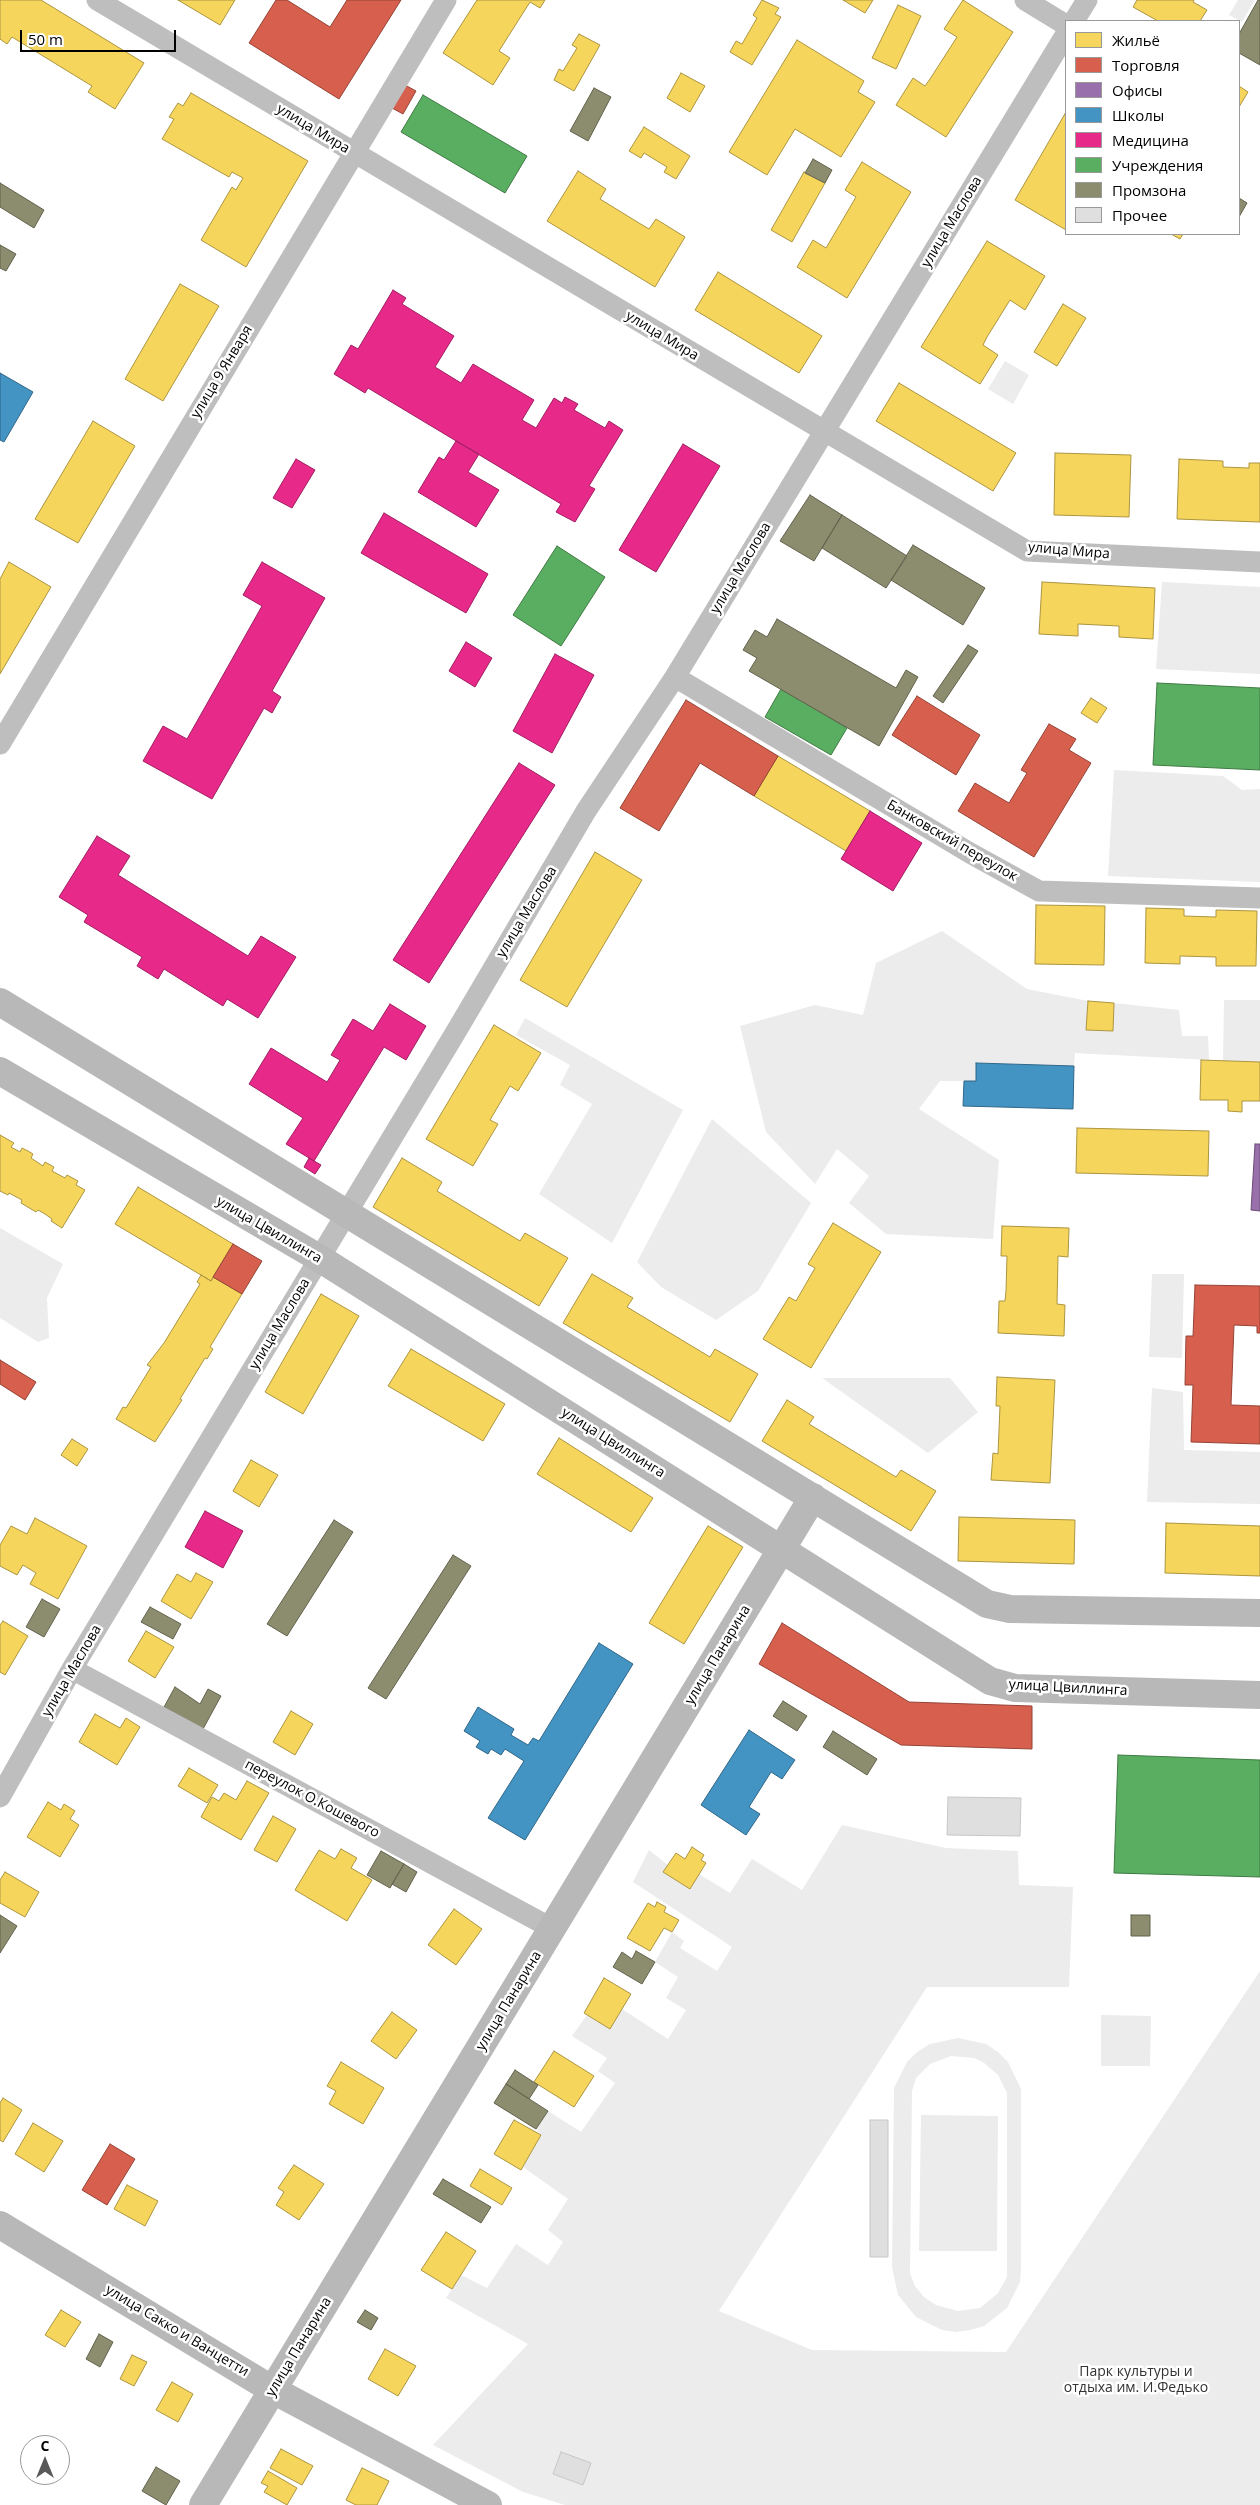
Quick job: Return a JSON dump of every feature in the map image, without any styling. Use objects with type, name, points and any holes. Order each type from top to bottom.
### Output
[{"type":"street","name":"улица Мира","points":[[97,0],[1027,551],[1260,562]]},
{"type":"street","name":"улица 9 Января","points":[[0,744],[446,0]]},
{"type":"street","points":[[1025,0],[1065,24]]},
{"type":"street","points":[[1075,20],[1087,0]]},
{"type":"street","name":"улица Маслова","points":[[0,1797],[72,1669],[586,811],[675,677],[1065,36]]},
{"type":"street","name":"Банковский переулок","points":[[675,677],[970,853],[1038,891],[1260,898]]},
{"type":"street","points":[[0,1002],[987,1604],[1010,1609],[1260,1614]]},
{"type":"street","name":"улица Цвиллинга","points":[[0,1071],[319,1258],[990,1681],[1015,1688],[1260,1695]]},
{"type":"street","name":"улица Панарина","points":[[203,2505],[813,1497]]},
{"type":"street","name":"переулок О.Кошевого","points":[[72,1669],[552,1929]]},
{"type":"street","name":"улица Сакко и Ванцетти","points":[[0,2225],[273,2390],[488,2505]]},
{"type":"green space","points":[[1238,0],[1255,0],[1242,22],[1229,15]]},
{"type":"green space","points":[[1005,361],[1029,375],[1013,404],[988,389]]},
{"type":"green space","points":[[1162,582],[1260,587],[1260,674],[1156,669]]},
{"type":"green space","points":[[1114,770],[1223,776],[1242,790],[1260,789],[1260,882],[1108,876]]},
{"type":"green space","points":[[942,931],[1027,989],[1088,1001],[1087,1030],[1113,1031],[1114,1003],[1179,1010],[1182,1036],[1208,1036],[1209,1060],[1075,1053],[1074,1066],[977,1063],[976,1081],[940,1081],[919,1109],[999,1160],[993,1239],[886,1234],[849,1203],[869,1176],[837,1149],[815,1184],[766,1132],[740,1026],[815,1005],[863,1015],[876,963]]},
{"type":"green space","points":[[1224,1000],[1260,1000],[1260,1062],[1223,1061]]},
{"type":"green space","points":[[525,1018],[683,1110],[612,1243],[539,1194],[592,1104],[560,1085],[570,1065],[516,1035]]},
{"type":"green space","points":[[712,1119],[811,1203],[758,1291],[716,1320],[661,1287],[637,1262]]},
{"type":"green space","points":[[0,1228],[63,1264],[47,1298],[49,1338],[38,1342],[0,1318]]},
{"type":"green space","points":[[1152,1274],[1184,1274],[1182,1358],[1149,1357]]},
{"type":"green space","points":[[822,1378],[950,1378],[978,1412],[928,1453]]},
{"type":"green space","points":[[1152,1388],[1183,1392],[1184,1450],[1260,1452],[1260,1504],[1147,1502]]},
{"type":"green space","name":"Парк культуры и отдыха им. И.Федько","points":[[842,1825],[946,1848],[1018,1851],[1019,1885],[1073,1887],[1069,1987],[927,1987],[719,2311],[812,2350],[1006,2352],[1260,1971],[1260,2505],[565,2505],[523,2492],[433,2445],[528,2344],[446,2298],[461,2275],[487,2288],[516,2244],[548,2265],[563,2242],[548,2230],[568,2199],[523,2167],[541,2135],[536,2129],[548,2111],[581,2132],[615,2083],[598,2071],[607,2058],[572,2036],[587,2015],[610,2028],[622,2009],[668,2039],[686,2010],[666,1998],[678,1977],[655,1962],[672,1932],[684,1941],[680,1948],[717,1971],[732,1947],[633,1882],[649,1850],[668,1865],[664,1872],[690,1888],[699,1874],[730,1893],[752,1859],[802,1890]]},
{"type":"green space","points":[[1101,2015],[1151,2016],[1150,2066],[1101,2066]]},
{"type":"green space","points":[[958,2038],[986,2044],[1008,2062],[1021,2089],[1020,2282],[1007,2308],[984,2326],[956,2332],[942,2330],[916,2317],[898,2295],[892,2267],[894,2088],[907,2062],[917,2052],[930,2044]],"holes":[[[951,2056],[974,2058],[983,2062],[998,2075],[1007,2093],[1007,2277],[998,2293],[980,2308],[958,2311],[936,2305],[924,2297],[915,2286],[910,2274],[912,2091],[916,2078],[930,2064]]]},
{"type":"green space","points":[[921,2115],[998,2116],[997,2251],[919,2251]]},
{"type":"building: Жильё","points":[[0,0],[41,0],[144,63],[115,109],[88,92],[92,86],[12,37],[7,44],[0,39]]},
{"type":"building: Жильё","points":[[178,0],[235,0],[220,25]]},
{"type":"building: Жильё","points":[[477,0],[545,0],[540,8],[530,2],[499,51],[510,58],[493,85],[443,53]]},
{"type":"building: Жильё","points":[[762,0],[779,8],[775,14],[781,17],[752,65],[730,52],[736,41],[742,44],[757,18],[753,15]]},
{"type":"building: Жильё","points":[[843,0],[873,0],[865,13]]},
{"type":"building: Жильё","points":[[963,0],[1013,32],[946,137],[896,105],[913,78],[925,86],[957,37],[944,29]]},
{"type":"building: Жильё","points":[[1137,0],[1194,0],[1193,2],[1207,10],[1201,20],[1156,20],[1133,7]]},
{"type":"building: Жильё","points":[[898,5],[921,16],[896,69],[872,58]]},
{"type":"building: Жильё","points":[[579,34],[600,45],[574,91],[554,80],[559,69],[563,71],[577,48],[572,45]]},
{"type":"building: Жильё","points":[[797,40],[864,81],[858,92],[875,102],[841,157],[795,129],[767,175],[729,152]]},
{"type":"building: Жильё","points":[[681,73],[705,86],[690,112],[667,98]]},
{"type":"building: Жильё","points":[[1240,87],[1248,92],[1240,105]]},
{"type":"building: Жильё","points":[[191,93],[308,161],[246,267],[201,240],[232,187],[236,190],[243,178],[232,172],[229,177],[162,139],[174,119],[169,117],[178,103],[183,106]]},
{"type":"building: Жильё","points":[[1065,114],[1065,229],[1015,200]]},
{"type":"building: Жильё","points":[[644,127],[690,156],[676,179],[664,172],[667,167],[644,153],[641,158],[629,151]]},
{"type":"building: Жильё","points":[[862,162],[911,192],[847,298],[797,267],[813,240],[826,248],[856,197],[845,190]]},
{"type":"building: Жильё","points":[[578,171],[606,189],[600,199],[649,229],[656,219],[685,237],[655,287],[547,221]]},
{"type":"building: Жильё","points":[[804,172],[825,183],[792,242],[771,230]]},
{"type":"building: Жильё","points":[[1173,235],[1182,235],[1180,239]]},
{"type":"building: Жильё","points":[[987,241],[1045,276],[1025,310],[1010,300],[987,337],[983,345],[998,355],[980,384],[921,347]]},
{"type":"building: Жильё","points":[[718,272],[822,336],[799,373],[695,310]]},
{"type":"building: Жильё","points":[[180,284],[219,306],[163,401],[125,379]]},
{"type":"building: Жильё","points":[[1063,304],[1086,318],[1057,366],[1034,352]]},
{"type":"building: Жильё","points":[[899,383],[1016,453],[993,491],[876,421]]},
{"type":"building: Жильё","points":[[93,421],[135,446],[78,543],[35,519]]},
{"type":"building: Жильё","points":[[1055,453],[1131,455],[1129,517],[1054,515]]},
{"type":"building: Жильё","points":[[1179,459],[1223,461],[1223,467],[1249,468],[1249,463],[1260,463],[1260,522],[1177,519]]},
{"type":"building: Жильё","points":[[9,562],[51,587],[0,674],[0,579]]},
{"type":"building: Жильё","points":[[1042,582],[1155,588],[1153,639],[1119,637],[1119,626],[1078,624],[1078,636],[1039,634]]},
{"type":"building: Жильё","points":[[1091,698],[1107,708],[1097,723],[1081,713]]},
{"type":"building: Жильё","points":[[778,756],[870,811],[846,851],[754,796]]},
{"type":"building: Жильё","points":[[595,852],[642,880],[567,1007],[520,980]]},
{"type":"building: Жильё","points":[[1036,905],[1105,906],[1104,965],[1035,964]]},
{"type":"building: Жильё","points":[[1146,908],[1184,909],[1184,916],[1216,917],[1216,910],[1257,911],[1256,966],[1216,966],[1216,957],[1180,956],[1180,964],[1145,963]]},
{"type":"building: Жильё","points":[[1088,1001],[1114,1003],[1113,1031],[1086,1030]]},
{"type":"building: Жильё","points":[[494,1025],[541,1053],[518,1091],[510,1086],[490,1120],[498,1124],[473,1166],[426,1139]]},
{"type":"building: Жильё","points":[[1201,1060],[1260,1062],[1260,1101],[1242,1101],[1242,1112],[1228,1111],[1228,1100],[1200,1100]]},
{"type":"building: Жильё","points":[[1077,1128],[1209,1131],[1208,1176],[1076,1173]]},
{"type":"building: Жильё","points":[[0,1135],[14,1143],[11,1147],[20,1152],[22,1148],[28,1151],[33,1154],[31,1158],[43,1166],[45,1162],[54,1167],[52,1171],[65,1178],[67,1175],[78,1181],[76,1185],[85,1190],[62,1228],[51,1221],[52,1219],[45,1214],[38,1210],[36,1212],[21,1203],[22,1200],[9,1193],[8,1195],[0,1191]]},
{"type":"building: Жильё","points":[[402,1158],[442,1182],[437,1191],[520,1241],[525,1233],[568,1258],[539,1306],[373,1207]]},
{"type":"building: Жильё","points":[[138,1187],[233,1244],[211,1281],[115,1224]]},
{"type":"building: Жильё","points":[[833,1223],[881,1252],[811,1368],[763,1339],[789,1297],[796,1301],[815,1268],[808,1264]]},
{"type":"building: Жильё","points":[[1002,1226],[1069,1228],[1068,1257],[1058,1256],[1057,1304],[1065,1305],[1064,1336],[998,1333],[999,1301],[1005,1301],[1006,1291],[1007,1256],[1001,1256]]},
{"type":"building: Жильё","points":[[592,1274],[633,1298],[627,1307],[710,1357],[715,1349],[758,1374],[730,1422],[563,1323]]},
{"type":"building: Жильё","points":[[201,1275],[211,1281],[213,1277],[242,1294],[210,1347],[213,1349],[207,1359],[205,1358],[180,1399],[182,1400],[155,1442],[116,1419],[123,1407],[126,1408],[151,1367],[147,1365],[164,1343],[200,1284],[197,1282]]},
{"type":"building: Жильё","points":[[321,1294],[359,1316],[303,1414],[265,1392]]},
{"type":"building: Жильё","points":[[411,1349],[505,1404],[483,1441],[388,1386]]},
{"type":"building: Жильё","points":[[997,1377],[1055,1380],[1050,1483],[991,1480],[993,1453],[998,1454],[1000,1406],[996,1406]]},
{"type":"building: Жильё","points":[[787,1400],[814,1417],[809,1424],[896,1477],[901,1470],[936,1491],[911,1531],[762,1441]]},
{"type":"building: Жильё","points":[[559,1438],[653,1498],[631,1532],[537,1474]]},
{"type":"building: Жильё","points":[[72,1439],[88,1449],[77,1466],[61,1455]]},
{"type":"building: Жильё","points":[[251,1460],[278,1475],[259,1507],[233,1491]]},
{"type":"building: Жильё","points":[[959,1517],[1075,1520],[1074,1564],[958,1561]]},
{"type":"building: Жильё","points":[[35,1518],[87,1546],[58,1599],[30,1584],[36,1573],[23,1565],[17,1575],[0,1566],[0,1545],[11,1526],[27,1534]]},
{"type":"building: Жильё","points":[[1166,1523],[1260,1526],[1260,1576],[1165,1573]]},
{"type":"building: Жильё","points":[[708,1526],[743,1547],[684,1644],[649,1623]]},
{"type":"building: Жильё","points":[[196,1573],[213,1582],[191,1619],[161,1601],[177,1574],[191,1582]]},
{"type":"building: Жильё","points":[[3,1621],[28,1636],[5,1675],[0,1672],[0,1625]]},
{"type":"building: Жильё","points":[[146,1631],[174,1647],[155,1678],[128,1661]]},
{"type":"building: Жильё","points":[[291,1711],[313,1724],[295,1755],[273,1742]]},
{"type":"building: Жильё","points":[[95,1714],[120,1728],[126,1718],[140,1727],[117,1765],[79,1742]]},
{"type":"building: Жильё","points":[[189,1768],[218,1785],[207,1803],[178,1786]]},
{"type":"building: Жильё","points":[[247,1781],[269,1793],[241,1840],[201,1817],[212,1797],[219,1801],[224,1793],[236,1800]]},
{"type":"building: Жильё","points":[[48,1802],[61,1810],[64,1804],[75,1811],[70,1819],[79,1825],[60,1857],[27,1837]]},
{"type":"building: Жильё","points":[[273,1816],[296,1829],[277,1862],[254,1850]]},
{"type":"building: Жильё","points":[[692,1847],[704,1855],[701,1860],[706,1863],[690,1889],[663,1872],[676,1853],[685,1859]]},
{"type":"building: Жильё","points":[[341,1849],[357,1858],[351,1868],[372,1880],[347,1921],[295,1890],[319,1850],[335,1859]]},
{"type":"building: Жильё","points":[[5,1872],[39,1892],[25,1917],[0,1903],[0,1880]]},
{"type":"building: Жильё","points":[[657,1902],[666,1907],[664,1912],[679,1920],[672,1932],[664,1928],[650,1951],[627,1938],[648,1903],[655,1907]]},
{"type":"building: Жильё","points":[[454,1909],[482,1929],[456,1965],[428,1945]]},
{"type":"building: Жильё","points":[[604,1978],[631,1994],[610,2029],[584,2013]]},
{"type":"building: Жильё","points":[[392,2012],[417,2030],[396,2059],[371,2041]]},
{"type":"building: Жильё","points":[[554,2051],[594,2076],[574,2107],[534,2082]]},
{"type":"building: Жильё","points":[[341,2062],[384,2088],[363,2124],[329,2104],[336,2091],[327,2086]]},
{"type":"building: Жильё","points":[[3,2098],[22,2110],[3,2142],[0,2140],[0,2103]]},
{"type":"building: Жильё","points":[[514,2120],[541,2135],[521,2170],[494,2154]]},
{"type":"building: Жильё","points":[[33,2123],[63,2141],[44,2172],[15,2154]]},
{"type":"building: Жильё","points":[[294,2165],[324,2184],[299,2220],[276,2205],[284,2192],[278,2188]]},
{"type":"building: Жильё","points":[[480,2169],[512,2188],[502,2205],[470,2186]]},
{"type":"building: Жильё","points":[[127,2185],[158,2201],[145,2226],[114,2209]]},
{"type":"building: Жильё","points":[[446,2232],[476,2251],[452,2289],[421,2270]]},
{"type":"building: Жильё","points":[[61,2310],[81,2322],[65,2347],[45,2335]]},
{"type":"building: Жильё","points":[[385,2349],[416,2366],[398,2396],[368,2379]]},
{"type":"building: Жильё","points":[[132,2355],[147,2362],[134,2386],[120,2379]]},
{"type":"building: Жильё","points":[[172,2382],[193,2394],[178,2422],[156,2410]]},
{"type":"building: Жильё","points":[[281,2449],[313,2466],[302,2485],[270,2468]]},
{"type":"building: Жильё","points":[[362,2468],[389,2481],[377,2505],[356,2505],[346,2500]]},
{"type":"building: Жильё","points":[[268,2471],[297,2488],[287,2505],[264,2492],[268,2486],[261,2483]]},
{"type":"building: Торговля","points":[[276,0],[287,0],[330,27],[347,0],[401,0],[339,99],[249,43]]},
{"type":"building: Торговля","points":[[405,85],[416,91],[403,114],[392,108]]},
{"type":"building: Торговля","points":[[917,696],[980,735],[956,775],[892,735]]},
{"type":"building: Торговля","points":[[686,700],[778,756],[754,796],[700,763],[659,831],[620,808]]},
{"type":"building: Торговля","points":[[1049,724],[1076,739],[1069,750],[1091,763],[1034,857],[958,811],[975,783],[1009,803],[1027,773],[1021,770]]},
{"type":"building: Торговля","points":[[233,1244],[262,1261],[242,1294],[213,1277]]},
{"type":"building: Торговля","points":[[1195,1285],[1260,1286],[1260,1333],[1257,1333],[1257,1326],[1234,1325],[1231,1405],[1260,1406],[1260,1444],[1191,1442],[1193,1385],[1185,1385],[1186,1336],[1193,1336]]},
{"type":"building: Торговля","points":[[0,1360],[36,1382],[25,1400],[0,1384]]},
{"type":"building: Торговля","points":[[782,1623],[909,1702],[1032,1706],[1032,1749],[901,1745],[759,1664]]},
{"type":"building: Торговля","points":[[110,2144],[135,2159],[107,2205],[82,2190]]},
{"type":"building: Офисы","points":[[1255,1144],[1260,1144],[1260,1211],[1251,1210]]},
{"type":"building: Школы","points":[[0,373],[33,392],[4,442],[0,440]]},
{"type":"building: Школы","points":[[976,1063],[1074,1066],[1073,1109],[963,1106],[964,1081],[976,1081]]},
{"type":"building: Школы","points":[[599,1643],[633,1664],[525,1840],[488,1818],[524,1761],[505,1749],[501,1755],[491,1749],[488,1754],[476,1747],[480,1741],[464,1731],[478,1707],[514,1729],[511,1735],[528,1745],[533,1738],[539,1741]]},
{"type":"building: Школы","points":[[749,1730],[795,1760],[782,1779],[771,1772],[749,1807],[760,1814],[746,1835],[701,1805]]},
{"type":"building: Медицина","points":[[393,290],[406,298],[402,304],[454,336],[435,367],[461,383],[473,364],[534,400],[522,420],[536,428],[554,398],[562,403],[565,397],[578,404],[574,410],[605,428],[609,421],[623,430],[589,486],[595,489],[575,522],[556,512],[561,504],[368,388],[365,393],[334,374],[351,345],[358,349]]},
{"type":"building: Медицина","points":[[456,441],[479,454],[468,472],[499,490],[476,527],[418,492],[439,457],[444,460]]},
{"type":"building: Медицина","points":[[683,444],[720,466],[656,572],[619,550]]},
{"type":"building: Медицина","points":[[296,459],[315,470],[292,508],[273,498]]},
{"type":"building: Медицина","points":[[384,513],[488,574],[466,613],[361,553]]},
{"type":"building: Медицина","points":[[262,562],[325,598],[272,691],[281,697],[272,713],[264,708],[212,799],[143,761],[163,726],[187,739],[262,606],[243,595]]},
{"type":"building: Медицина","points":[[466,642],[492,658],[475,687],[449,671]]},
{"type":"building: Медицина","points":[[555,654],[594,675],[552,753],[513,731]]},
{"type":"building: Медицина","points":[[519,763],[555,785],[429,983],[393,960]]},
{"type":"building: Медицина","points":[[870,811],[922,843],[893,891],[841,859]]},
{"type":"building: Медицина","points":[[97,836],[130,856],[118,875],[248,956],[261,936],[296,957],[258,1018],[227,999],[223,1006],[164,969],[158,979],[137,966],[142,957],[84,922],[88,915],[59,897]]},
{"type":"building: Медицина","points":[[390,1004],[426,1026],[406,1060],[384,1047],[314,1161],[286,1144],[303,1118],[249,1084],[271,1048],[327,1082],[340,1060],[331,1055],[353,1019],[373,1031]]},
{"type":"building: Медицина","points":[[309,1158],[321,1165],[315,1174],[304,1167]]},
{"type":"building: Медицина","points":[[205,1511],[243,1531],[223,1568],[185,1547]]},
{"type":"building: Учреждения","points":[[423,95],[527,156],[505,193],[401,132]]},
{"type":"building: Учреждения","points":[[557,546],[605,577],[561,646],[513,615]]},
{"type":"building: Учреждения","points":[[1157,683],[1260,688],[1260,770],[1153,765]]},
{"type":"building: Учреждения","points":[[781,689],[847,728],[831,755],[765,717]]},
{"type":"building: Учреждения","points":[[1118,1755],[1260,1760],[1260,1877],[1114,1873]]},
{"type":"building: Промзона","points":[[1258,0],[1260,0],[1260,65],[1240,54],[1240,32]]},
{"type":"building: Промзона","points":[[594,88],[611,97],[588,141],[570,131]]},
{"type":"building: Промзона","points":[[813,159],[832,170],[825,183],[805,173]]},
{"type":"building: Промзона","points":[[0,183],[44,210],[34,228],[0,207]]},
{"type":"building: Промзона","points":[[1240,199],[1247,203],[1240,215]]},
{"type":"building: Промзона","points":[[0,245],[16,254],[6,271],[0,268]]},
{"type":"building: Промзона","points":[[810,495],[842,515],[814,561],[780,541]]},
{"type":"building: Промзона","points":[[842,515],[907,556],[886,588],[822,548]]},
{"type":"building: Промзона","points":[[913,545],[985,588],[963,625],[891,580]]},
{"type":"building: Промзона","points":[[777,619],[896,688],[906,670],[918,677],[879,746],[749,671],[757,658],[743,650],[755,630],[767,637]]},
{"type":"building: Промзона","points":[[968,645],[978,651],[943,703],[933,696]]},
{"type":"building: Промзона","points":[[334,1520],[353,1532],[287,1636],[267,1624]]},
{"type":"building: Промзона","points":[[453,1555],[471,1566],[386,1699],[368,1688]]},
{"type":"building: Промзона","points":[[42,1599],[60,1609],[44,1637],[26,1627]]},
{"type":"building: Промзона","points":[[150,1607],[181,1624],[173,1639],[141,1622]]},
{"type":"building: Промзона","points":[[175,1687],[200,1704],[208,1689],[221,1696],[203,1729],[164,1707]]},
{"type":"building: Промзона","points":[[783,1701],[807,1716],[797,1731],[773,1716]]},
{"type":"building: Промзона","points":[[833,1731],[877,1759],[867,1775],[823,1747]]},
{"type":"building: Промзона","points":[[381,1851],[404,1864],[390,1888],[367,1875]]},
{"type":"building: Промзона","points":[[404,1864],[417,1872],[406,1892],[392,1884]]},
{"type":"building: Промзона","points":[[0,1915],[17,1926],[0,1953]]},
{"type":"building: Промзона","points":[[1131,1915],[1150,1915],[1150,1936],[1131,1936]]},
{"type":"building: Промзона","points":[[636,1951],[655,1962],[642,1984],[613,1967],[622,1952],[632,1959]]},
{"type":"building: Промзона","points":[[515,2070],[538,2085],[529,2099],[506,2084]]},
{"type":"building: Промзона","points":[[506,2084],[548,2111],[536,2129],[494,2103]]},
{"type":"building: Промзона","points":[[443,2179],[491,2207],[481,2223],[433,2194]]},
{"type":"building: Промзона","points":[[365,2310],[378,2318],[371,2330],[357,2322]]},
{"type":"building: Промзона","points":[[99,2334],[113,2342],[100,2367],[86,2359]]},
{"type":"building: Промзона","points":[[156,2467],[180,2481],[166,2505],[142,2491]]},
{"type":"building: Прочее","points":[[948,1797],[1021,1798],[1020,1836],[947,1835]]},
{"type":"building: Прочее","points":[[870,2120],[888,2120],[888,2257],[870,2257]]},
{"type":"building: Прочее","points":[[561,2452],[591,2463],[583,2485],[553,2474]]}]
